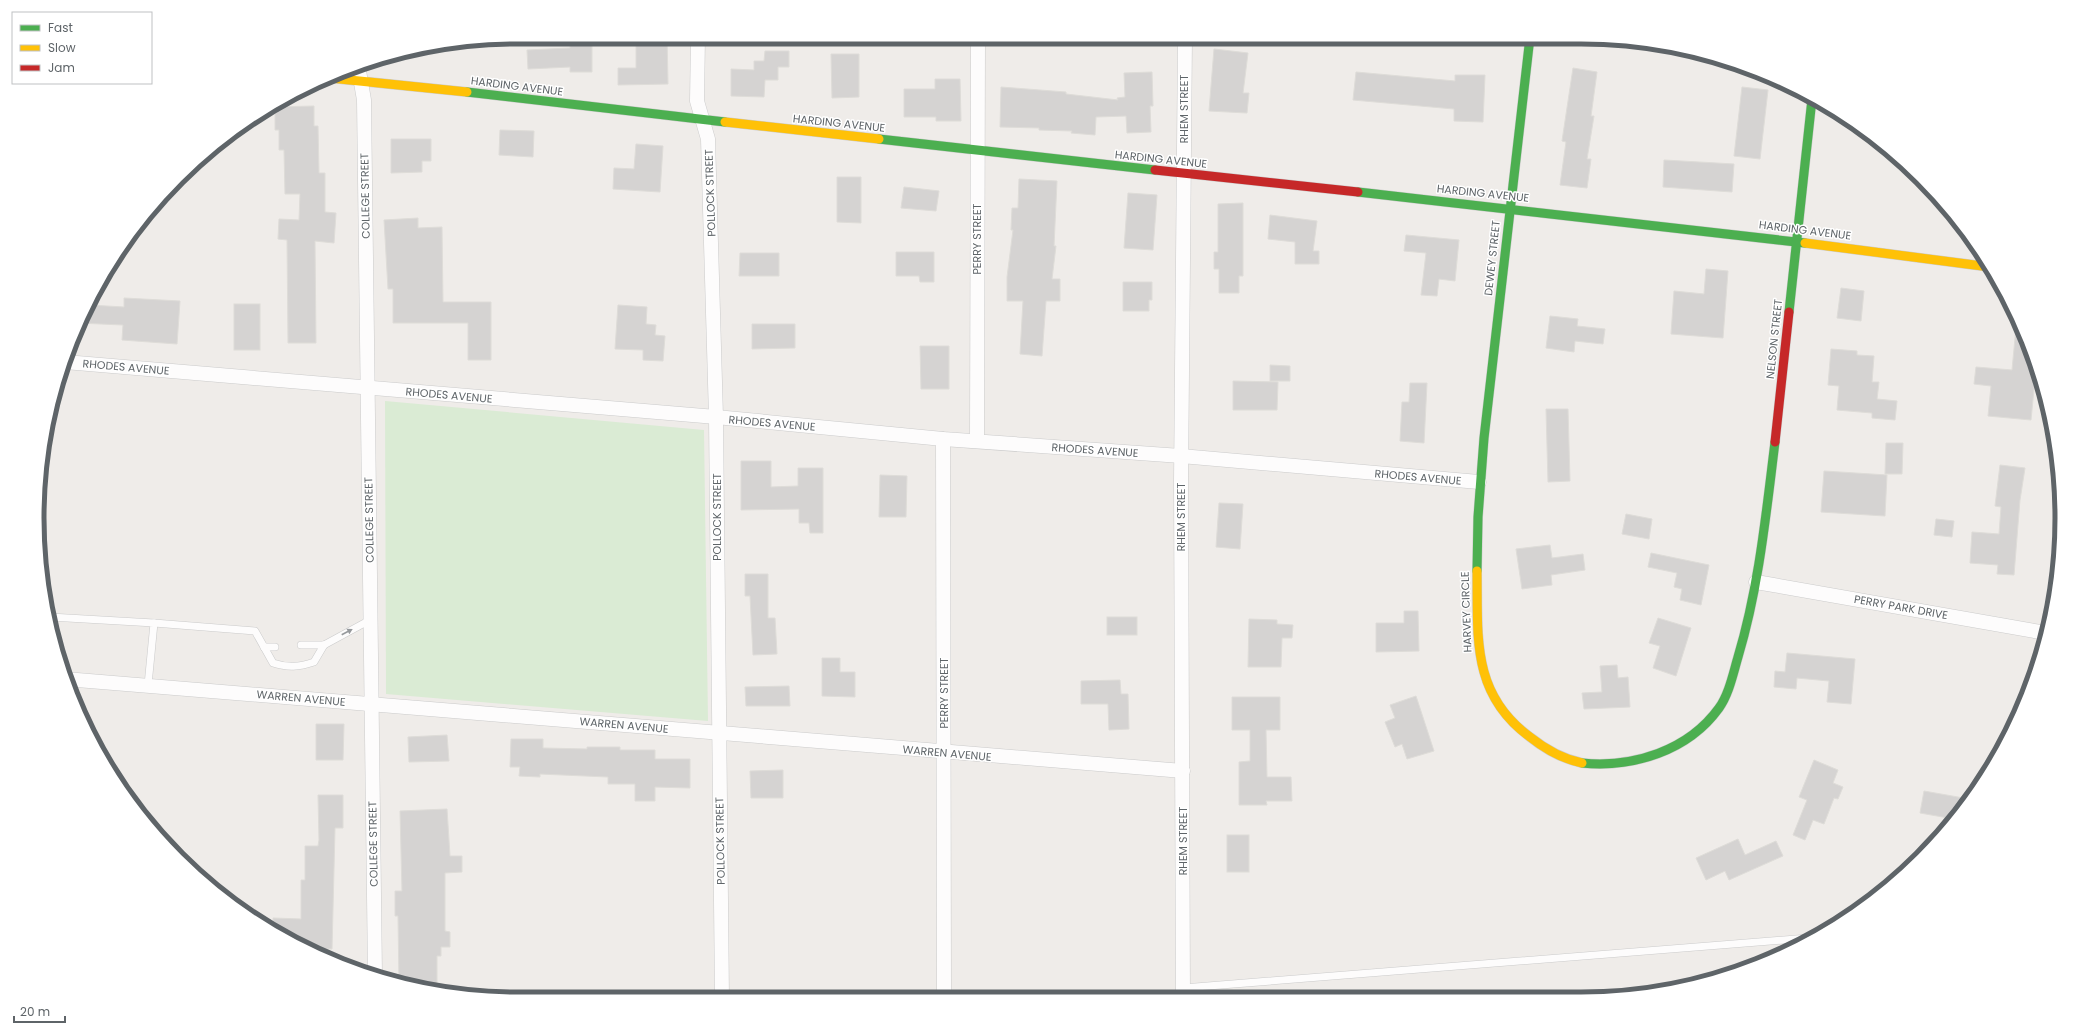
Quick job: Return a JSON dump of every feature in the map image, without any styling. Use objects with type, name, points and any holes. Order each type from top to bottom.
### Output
[{"type":"street","name":"POLLOCK STREET","points":[[698,44],[697,102],[708,139],[716,417],[722,992]]},
{"type":"street","name":"PERRY STREET","points":[[977,441],[978,44]]},
{"type":"street","name":"RHEM STREET","points":[[1183,992],[1181,456],[1184,44]]},
{"type":"street","name":"DEWEY STREET","points":[[1479,482],[1529,44]]},
{"type":"street","name":"COLLEGE STREET","points":[[359,72],[364,100],[374,969]]},
{"type":"street","name":"HARDING AVENUE","points":[[340,79],[977,151],[1510,208],[1796,241],[1982,266]]},
{"type":"street","name":"NELSON STREET","points":[[1756,582],[1777,426],[1811,104]]},
{"type":"street","name":"RHODES AVENUE","points":[[70,362],[716,417],[943,439],[1181,456],[1479,482]]},
{"type":"street","name":"PERRY STREET","points":[[943,439],[944,992]]},
{"type":"street","name":"HARVEY CIRCLE","points":[[1479,482],[1476,571],[1478,643],[1482,670],[1493,697],[1517,729],[1543,747],[1572,762],[1590,764],[1632,762],[1656,754],[1687,738],[1710,720],[1721,705],[1732,678],[1756,582]]},
{"type":"street","name":"PERRY PARK DRIVE","points":[[1756,582],[2041,632]]},
{"type":"street","name":"WARREN AVENUE","points":[[73,680],[371,703],[944,753],[1183,771]]},
{"type":"lane","points":[[55,617],[255,631],[273,663],[285,667],[299,667],[314,662],[324,645]]},
{"type":"lane","points":[[301,645],[324,645],[370,620]]},
{"type":"lane","points":[[148,685],[154,623]]},
{"type":"lane","points":[[264,647],[275,647]]},
{"type":"lane","points":[[1183,992],[1799,939]]},
{"type":"green space","points":[[385,401],[704,430],[708,721],[386,694]]},
{"type":"building","points":[[636,44],[667,44],[668,84],[618,85],[618,68],[636,68]]},
{"type":"building","points":[[570,45],[592,45],[592,72],[570,72],[570,67],[528,69],[527,50],[570,48]]},
{"type":"building","points":[[1214,49],[1248,53],[1243,93],[1249,93],[1247,113],[1209,111]]},
{"type":"building","points":[[765,51],[789,51],[789,67],[778,67],[778,80],[765,80],[764,97],[731,96],[731,69],[754,70],[754,61],[764,61]]},
{"type":"building","points":[[831,54],[859,54],[859,97],[832,98]]},
{"type":"building","points":[[1573,68],[1597,72],[1591,116],[1594,116],[1587,159],[1591,159],[1587,188],[1560,185],[1566,142],[1562,141]]},
{"type":"building","points":[[1152,72],[1153,106],[1150,106],[1151,132],[1127,133],[1126,116],[1096,117],[1095,135],[1071,133],[1072,131],[1039,130],[1039,128],[1000,127],[1001,87],[1066,92],[1066,94],[1118,100],[1117,98],[1125,97],[1124,73]]},
{"type":"building","points":[[1356,72],[1455,81],[1455,75],[1485,75],[1483,122],[1454,121],[1454,109],[1353,100]]},
{"type":"building","points":[[935,79],[960,79],[961,121],[936,121],[936,117],[904,117],[904,89],[935,89]]},
{"type":"building","points":[[1742,87],[1768,90],[1760,159],[1734,156]]},
{"type":"building","points":[[314,106],[314,126],[318,126],[319,173],[325,173],[325,212],[336,213],[334,243],[315,241],[316,343],[288,343],[287,240],[278,239],[279,219],[299,220],[300,194],[285,194],[284,150],[279,150],[279,130],[275,130],[275,112],[283,107]]},
{"type":"building","points":[[500,130],[534,131],[533,157],[499,155]]},
{"type":"building","points":[[391,139],[431,139],[431,161],[422,161],[422,172],[391,173]]},
{"type":"building","points":[[636,144],[663,146],[660,192],[613,189],[614,168],[634,169]]},
{"type":"building","points":[[1664,160],[1734,164],[1732,192],[1663,187]]},
{"type":"building","points":[[837,177],[861,177],[861,223],[837,222]]},
{"type":"building","points":[[1019,179],[1057,181],[1054,246],[1056,246],[1052,279],[1060,279],[1060,301],[1046,301],[1042,356],[1020,354],[1023,301],[1007,301],[1007,277],[1013,230],[1011,230],[1012,208],[1018,208]]},
{"type":"building","points":[[904,187],[939,191],[936,211],[901,208]]},
{"type":"building","points":[[1128,193],[1157,195],[1153,250],[1124,248]]},
{"type":"building","points":[[1243,203],[1243,276],[1239,276],[1239,293],[1219,293],[1219,269],[1214,269],[1214,252],[1218,252],[1218,204]]},
{"type":"building","points":[[1270,215],[1317,221],[1313,251],[1319,251],[1319,264],[1295,264],[1295,242],[1268,239]]},
{"type":"building","points":[[418,218],[418,228],[442,227],[443,302],[491,302],[491,360],[468,360],[468,323],[393,323],[393,289],[388,289],[384,220]]},
{"type":"building","points":[[1406,235],[1459,240],[1455,281],[1439,279],[1437,296],[1421,295],[1426,253],[1404,251]]},
{"type":"building","points":[[896,252],[934,252],[934,282],[920,282],[919,276],[896,276]]},
{"type":"building","points":[[740,253],[779,253],[779,276],[739,276]]},
{"type":"building","points":[[1706,269],[1728,271],[1723,338],[1671,334],[1674,291],[1704,294]]},
{"type":"building","points":[[1123,282],[1152,282],[1152,300],[1149,300],[1149,311],[1123,311]]},
{"type":"building","points":[[1841,288],[1864,291],[1861,321],[1837,318]]},
{"type":"building","points":[[124,298],[180,301],[177,344],[122,340],[123,325],[86,323],[94,305],[124,307]]},
{"type":"building","points":[[234,304],[260,304],[260,350],[234,350]]},
{"type":"building","points":[[618,305],[647,307],[646,324],[656,325],[655,335],[665,336],[663,361],[643,360],[643,350],[615,349]]},
{"type":"building","points":[[1550,316],[1578,319],[1577,326],[1605,329],[1603,344],[1575,341],[1574,352],[1546,348]]},
{"type":"building","points":[[752,324],[795,324],[795,348],[752,349]]},
{"type":"building","points":[[2016,330],[2035,381],[2031,420],[1988,416],[1991,386],[1974,384],[1976,367],[2012,370]]},
{"type":"building","points":[[920,346],[949,346],[949,389],[921,389]]},
{"type":"building","points":[[1831,349],[1857,351],[1857,355],[1874,356],[1872,382],[1879,382],[1877,399],[1897,401],[1895,420],[1872,418],[1872,413],[1837,410],[1839,386],[1828,385]]},
{"type":"building","points":[[1270,365],[1290,366],[1290,381],[1270,381]]},
{"type":"building","points":[[1233,381],[1278,382],[1277,410],[1233,410]]},
{"type":"building","points":[[1410,383],[1427,383],[1424,443],[1400,441],[1402,402],[1409,402]]},
{"type":"building","points":[[1546,409],[1568,409],[1570,481],[1548,482]]},
{"type":"building","points":[[1886,443],[1903,443],[1902,474],[1885,474]]},
{"type":"building","points":[[741,461],[771,461],[771,487],[798,486],[798,468],[823,468],[823,533],[810,533],[809,523],[799,523],[799,509],[741,510]]},
{"type":"building","points":[[2000,465],[2025,468],[2020,500],[2014,575],[1997,574],[1998,565],[1970,563],[1972,532],[1999,534],[2001,507],[1995,506]]},
{"type":"building","points":[[1824,471],[1887,475],[1885,516],[1821,512]]},
{"type":"building","points":[[880,475],[907,476],[906,517],[879,517]]},
{"type":"building","points":[[1219,503],[1243,504],[1240,549],[1216,547]]},
{"type":"building","points":[[1626,514],[1652,519],[1649,539],[1622,534]]},
{"type":"building","points":[[1936,519],[1954,521],[1952,537],[1934,535]]},
{"type":"building","points":[[1550,545],[1552,558],[1583,554],[1585,570],[1551,575],[1552,585],[1522,589],[1516,549]]},
{"type":"building","points":[[1651,553],[1709,565],[1701,605],[1680,600],[1682,589],[1674,587],[1677,573],[1648,567]]},
{"type":"building","points":[[745,574],[768,574],[768,618],[775,618],[777,654],[753,655],[750,596],[745,596]]},
{"type":"building","points":[[1404,611],[1418,611],[1419,651],[1376,652],[1376,623],[1404,623]]},
{"type":"building","points":[[1107,617],[1137,617],[1137,635],[1107,635]]},
{"type":"building","points":[[1658,618],[1691,628],[1676,676],[1653,668],[1660,646],[1649,643]]},
{"type":"building","points":[[1249,619],[1277,620],[1277,624],[1293,625],[1292,638],[1282,638],[1281,667],[1248,667]]},
{"type":"building","points":[[1787,653],[1855,659],[1851,704],[1827,702],[1829,681],[1797,678],[1796,689],[1774,687],[1775,671],[1785,672]]},
{"type":"building","points":[[822,658],[840,658],[840,672],[855,672],[855,697],[822,696]]},
{"type":"building","points":[[1617,665],[1618,678],[1628,677],[1630,707],[1584,709],[1582,693],[1602,692],[1600,666]]},
{"type":"building","points":[[1120,680],[1121,694],[1128,694],[1129,729],[1109,730],[1108,704],[1081,704],[1081,681]]},
{"type":"building","points":[[789,686],[790,706],[746,706],[745,687]]},
{"type":"building","points":[[1416,696],[1434,751],[1407,759],[1402,744],[1395,747],[1385,722],[1395,718],[1390,705]]},
{"type":"building","points":[[1232,697],[1280,697],[1280,730],[1266,730],[1267,777],[1291,777],[1292,801],[1266,801],[1267,805],[1239,805],[1239,762],[1250,761],[1250,730],[1232,730]]},
{"type":"building","points":[[316,724],[344,724],[343,760],[316,760]]},
{"type":"building","points":[[447,735],[449,761],[409,762],[408,737]]},
{"type":"building","points":[[511,739],[543,739],[543,748],[587,749],[587,747],[620,747],[620,750],[655,750],[655,759],[690,759],[690,788],[655,787],[655,801],[635,801],[635,784],[608,784],[608,777],[540,774],[540,777],[519,776],[520,767],[510,767]]},
{"type":"building","points":[[1814,760],[1838,770],[1833,783],[1843,787],[1838,799],[1834,798],[1824,824],[1813,820],[1805,840],[1793,835],[1807,800],[1799,797]]},
{"type":"building","points":[[783,770],[783,798],[751,798],[750,771]]},
{"type":"building","points":[[1924,791],[1963,798],[1948,818],[1920,813]]},
{"type":"building","points":[[318,795],[343,795],[343,828],[335,828],[332,949],[321,949],[273,923],[273,918],[301,919],[301,880],[305,880],[305,846],[318,846]]},
{"type":"building","points":[[447,809],[450,856],[462,856],[462,872],[445,873],[445,931],[450,932],[450,947],[441,947],[441,956],[437,956],[437,985],[399,977],[398,916],[395,916],[395,891],[402,891],[400,811]]},
{"type":"building","points":[[1227,835],[1249,835],[1249,872],[1227,872]]},
{"type":"building","points":[[1738,839],[1745,855],[1776,841],[1783,856],[1729,880],[1725,871],[1706,880],[1696,858]]},
{"type":"traffic: fast","points":[[1477,571],[1478,517],[1484,438],[1529,44]]},
{"type":"traffic: fast","points":[[467,92],[725,122]]},
{"type":"traffic: fast","points":[[1789,312],[1811,104]]},
{"type":"traffic: fast","points":[[879,139],[1155,170]]},
{"type":"traffic: fast","points":[[1358,192],[1805,243]]},
{"type":"traffic: fast","points":[[1582,763],[1621,763],[1658,754],[1675,746],[1692,735],[1706,723],[1719,708],[1728,690],[1732,677],[1745,631],[1757,577],[1775,442]]},
{"type":"traffic: slow","points":[[340,79],[467,92]]},
{"type":"traffic: slow","points":[[725,122],[879,139]]},
{"type":"traffic: slow","points":[[1805,243],[1982,266]]},
{"type":"traffic: slow","points":[[1477,571],[1477,619],[1482,663],[1488,683],[1497,702],[1511,720],[1530,737],[1561,756],[1582,763]]},
{"type":"traffic: jam","points":[[1155,170],[1358,192]]},
{"type":"traffic: jam","points":[[1775,442],[1789,312]]}]
